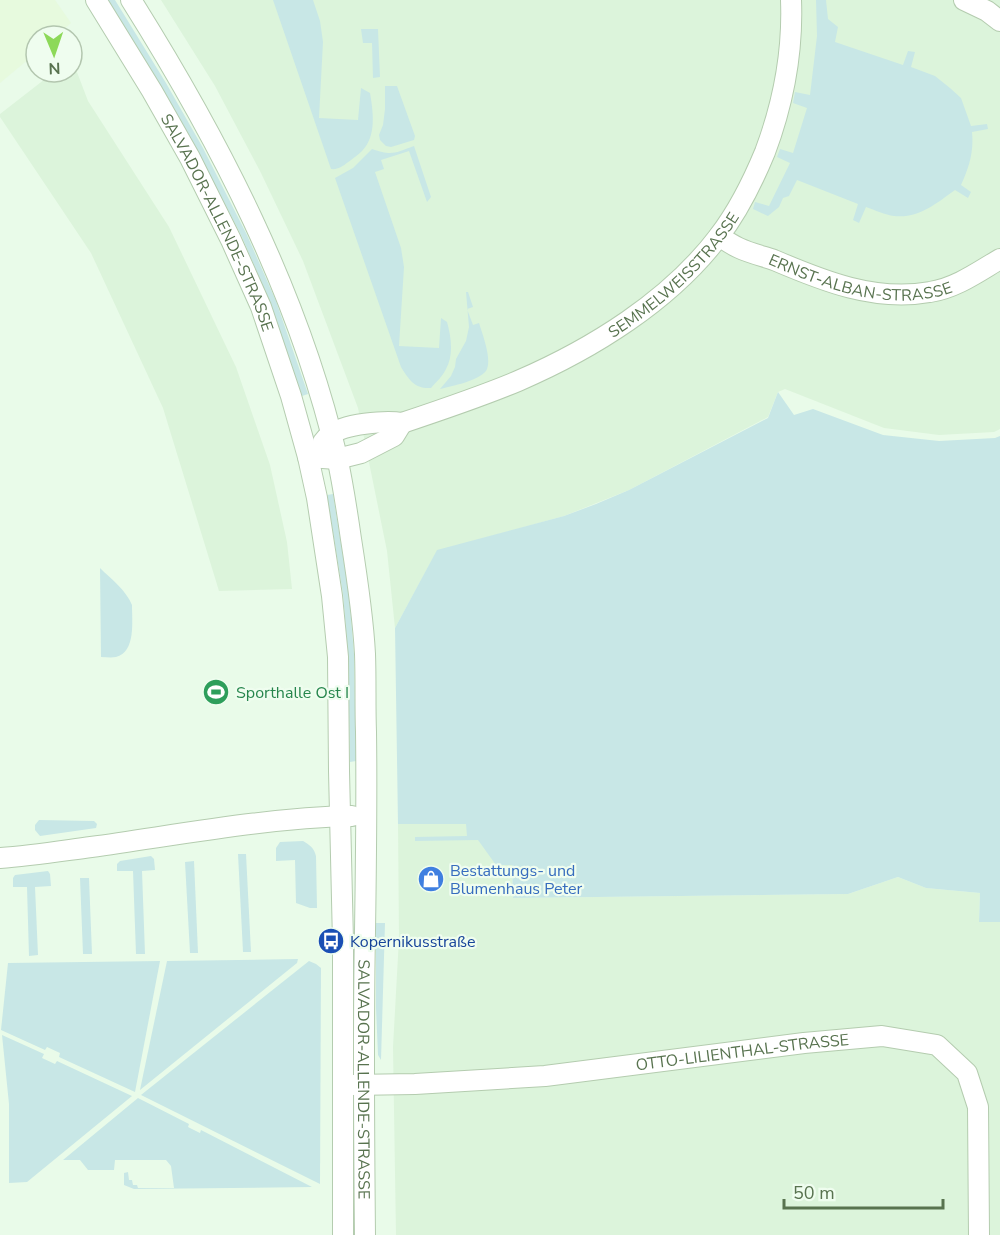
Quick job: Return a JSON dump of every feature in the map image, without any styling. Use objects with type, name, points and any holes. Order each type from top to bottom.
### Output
[{"type":"street","name":"SALVADOR-ALLENDE-STRASSE","points":[[96,0],[190,158],[261,307],[291,396],[317,498],[333,596],[338,657],[343,953],[343,1235]]},
{"type":"street","name":"SALVADOR-ALLENDE-STRASSE","points":[[130,0],[215,144],[258,232],[287,298],[318,388],[338,459],[359,593],[365,655],[365,1235]]},
{"type":"street","name":"SEMMELWEISSTRASSE","points":[[331,433],[355,426],[390,421],[402,423],[460,404],[550,367],[634,317],[697,262],[739,207],[772,133],[788,61],[792,20],[791,0]]},
{"type":"street","points":[[964,0],[987,11],[1000,21]]},
{"type":"street","name":"ERNST-ALBAN-STRASSE","points":[[719,236],[738,248],[759,254],[809,275],[865,292],[900,296],[931,292],[957,284],[1000,259]]},
{"type":"street","name":"SEMMELWEISSTRASSE","points":[[338,459],[361,453],[394,436],[402,423]]},
{"type":"street","points":[[308,457],[331,433]]},
{"type":"street","points":[[308,457],[338,459]]},
{"type":"street","points":[[0,858],[267,821],[366,816]]},
{"type":"street","name":"OTTO-LILIENTHAL-STRASSE","points":[[343,1085],[414,1084],[544,1076],[804,1043],[882,1036],[937,1045],[966,1073],[978,1107],[979,1235]]},
{"type":"shaded area","points":[[0,0],[55,0],[71,23],[24,24],[24,63],[0,83]]},
{"type":"shaded area","points":[[108,0],[115,0],[203,148],[247,235],[276,301],[308,394],[302,396],[270,303],[242,237],[161,86]]},
{"type":"shaded area","points":[[161,0],[1000,0],[1000,429],[994,432],[939,435],[884,428],[785,389],[778,392],[768,417],[629,490],[564,516],[437,551],[395,628],[387,551],[358,408],[303,261],[260,171],[215,86]]},
{"type":"shaded area","points":[[273,0],[313,0],[320,21],[323,42],[319,118],[358,120],[361,88],[370,93],[373,123],[370,138],[361,152],[339,168],[331,169]]},
{"type":"shaded area","points":[[816,0],[826,0],[828,19],[838,27],[835,42],[903,65],[908,51],[915,52],[911,67],[935,76],[961,98],[971,126],[987,124],[988,129],[972,132],[970,159],[961,185],[971,192],[968,198],[955,190],[919,213],[903,216],[887,215],[866,207],[859,223],[853,220],[858,204],[797,180],[789,196],[783,198],[779,207],[768,216],[753,209],[755,202],[769,206],[790,163],[777,157],[780,149],[793,153],[807,108],[793,103],[795,92],[810,95],[817,36]]},
{"type":"shaded area","points":[[361,29],[378,29],[380,77],[373,78],[372,43],[363,43]]},
{"type":"shaded area","points":[[39,84],[82,84],[88,101],[169,227],[236,367],[270,465],[287,542],[292,589],[219,591],[163,408],[91,253],[0,114]]},
{"type":"shaded area","points":[[385,86],[397,86],[415,136],[414,140],[391,147],[386,146],[380,140],[379,135],[385,109]]},
{"type":"shaded area","points":[[414,146],[431,197],[427,202],[409,151],[381,160],[384,169],[375,172],[401,248],[404,267],[399,346],[439,348],[441,318],[447,322],[451,346],[449,364],[431,388],[413,383],[401,367],[335,178],[353,168],[372,149],[393,153]]},
{"type":"shaded area","points":[[466,292],[468,292],[473,307],[467,309]]},
{"type":"shaded area","points":[[468,311],[473,325],[479,323],[486,347],[488,366],[486,371],[477,378],[440,389],[451,376],[456,359],[466,341],[469,327]]},
{"type":"shaded area","points":[[778,392],[794,415],[813,409],[883,435],[939,441],[1000,436],[1000,922],[979,922],[980,893],[926,888],[898,877],[848,894],[513,898],[512,865],[496,865],[478,840],[415,841],[415,837],[467,836],[466,824],[398,824],[395,628],[437,550],[564,516],[629,490],[768,418]]},
{"type":"shaded area","points":[[333,494],[349,594],[354,654],[356,761],[350,762],[348,654],[343,594],[327,495]]},
{"type":"shaded area","points":[[100,568],[122,590],[132,605],[130,643],[122,654],[116,657],[101,657]]},
{"type":"shaded area","points":[[39,820],[94,821],[97,824],[96,828],[40,836],[35,830],[35,825]]},
{"type":"shaded area","points":[[398,824],[475,824],[512,865],[513,898],[848,894],[898,877],[926,888],[980,893],[979,922],[1000,922],[1000,1235],[396,1235],[393,1047],[399,938]]},
{"type":"shaded area","points":[[303,841],[311,847],[316,856],[317,908],[296,903],[295,860],[276,861],[276,848],[280,842]]},
{"type":"shaded area","points":[[238,854],[246,854],[251,952],[243,952]]},
{"type":"shaded area","points":[[151,856],[154,859],[155,870],[142,871],[145,954],[136,954],[133,871],[117,871],[117,864],[120,861]]},
{"type":"shaded area","points":[[194,861],[198,953],[190,953],[185,862]]},
{"type":"shaded area","points":[[48,871],[51,886],[35,887],[38,955],[29,956],[27,887],[13,887],[13,878],[15,875]]},
{"type":"shaded area","points":[[80,878],[89,878],[92,954],[83,954]]},
{"type":"shaded area","points":[[376,923],[385,923],[381,1060],[378,1055],[376,1008]]},
{"type":"shaded area","points":[[298,959],[297,963],[140,1090],[167,961]]},
{"type":"shaded area","points":[[160,961],[135,1092],[59,1057],[60,1053],[47,1047],[45,1050],[1,1030],[8,963]]},
{"type":"shaded area","points":[[309,961],[321,968],[320,1184],[141,1095]]},
{"type":"shaded area","points":[[2,1035],[44,1054],[42,1058],[55,1064],[57,1061],[132,1096],[27,1182],[9,1183],[9,1104]]},
{"type":"shaded area","points":[[138,1098],[189,1124],[188,1127],[200,1133],[201,1130],[312,1187],[134,1189],[124,1185],[124,1173],[128,1172],[129,1180],[132,1180],[133,1185],[137,1185],[138,1188],[174,1188],[171,1166],[166,1160],[115,1160],[114,1170],[88,1170],[80,1160],[63,1160]]},
{"type":"place","name":"Sporthalle Ost I","points":[[216,692]]},
{"type":"place","name":"Bestattungs- und Blumenhaus Peter","points":[[431,879]]},
{"type":"place","name":"Kopernikusstraße","points":[[331,941]]}]
